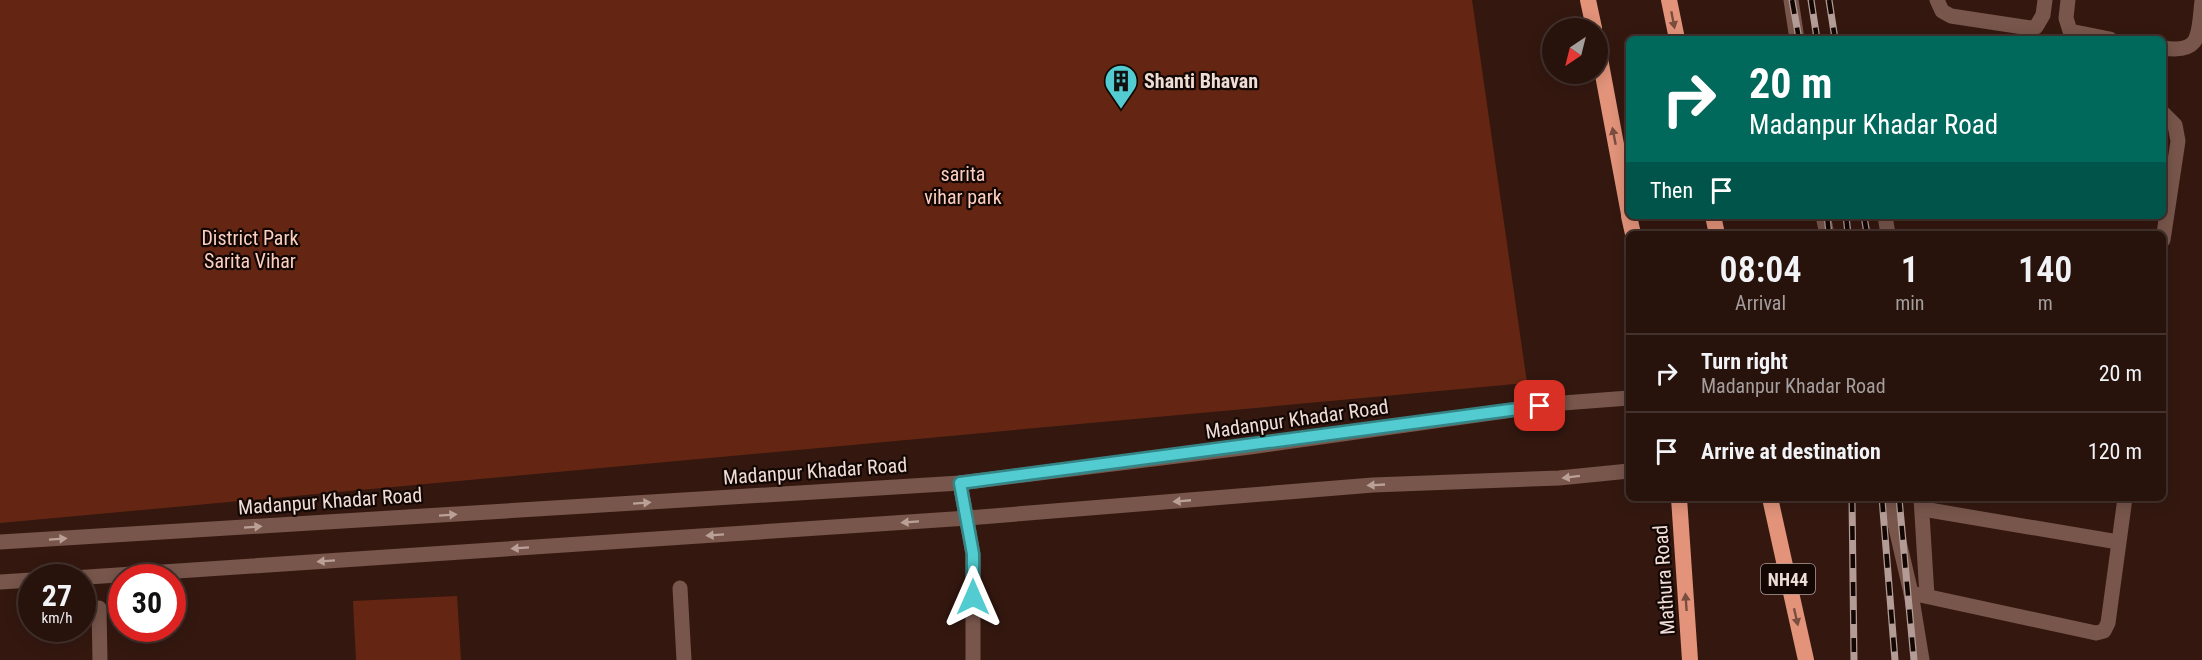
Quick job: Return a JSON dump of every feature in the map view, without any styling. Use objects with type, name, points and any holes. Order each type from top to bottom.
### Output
[{"type":"highway","points":[[1588,0],[1592,18]]},
{"type":"highway","points":[[1669,0],[1676,36]]},
{"type":"highway","points":[[1605,84],[1626,199]]},
{"type":"highway","name":"Mathura Road","points":[[1679,501],[1690,660]]},
{"type":"highway","name":"NH44","points":[[1771,501],[1806,660]]},
{"type":"street","points":[[1791,0],[1797,36]]},
{"type":"street","points":[[1937,0],[1942,11],[1951,16],[2030,28],[2036,27],[2040,22],[2045,0]]},
{"type":"street","points":[[2068,0],[2066,18],[2070,30],[2097,36]]},
{"type":"street","points":[[2166,48],[2182,51],[2189,48],[2197,35],[2202,1]]},
{"type":"street","points":[[2164,231],[2178,141],[2175,125],[2166,116]]},
{"type":"street","name":"Madanpur Khadar Road","points":[[0,542],[960,483],[1563,403],[1626,398]]},
{"type":"street","points":[[96,576],[968,518],[1373,485],[1559,478],[1626,471]]},
{"type":"street","points":[[960,483],[973,554],[973,660]]},
{"type":"street","points":[[1889,501],[1911,593],[1922,660]]},
{"type":"street","points":[[1911,593],[2096,633],[2104,631],[2108,623],[2125,501]]},
{"type":"street","points":[[1927,596],[1926,539],[1922,503],[2118,542]]},
{"type":"street","points":[[0,582],[18,581]]},
{"type":"street","points":[[680,588],[684,660]]},
{"type":"street","points":[[99,608],[100,660]]},
{"type":"green space","name":"District Park Sarita Vihar","points":[[0,0],[1472,0],[1527,383],[0,523]]},
{"type":"green space","points":[[457,596],[461,660],[356,660],[353,601]]},
{"type":"railway","points":[[1792,0],[1798,36]]},
{"type":"railway","points":[[1811,0],[1817,36]]},
{"type":"railway","points":[[1829,0],[1835,36]]},
{"type":"railway","points":[[1827,219],[1829,231]]},
{"type":"railway","points":[[1846,219],[1848,231]]},
{"type":"railway","points":[[1864,219],[1866,231]]},
{"type":"railway","points":[[1852,501],[1854,660]]},
{"type":"railway","points":[[1882,501],[1895,660]]},
{"type":"railway","points":[[1899,501],[1914,660]]},
{"type":"place","name":"Shanti Bhavan","points":[[1121,110]]},
{"type":"route","points":[[973,597],[973,554],[960,483],[1250,447],[1540,406]]},
{"type":"park label","name":"sarita vihar park","points":[[963,186]]}]
